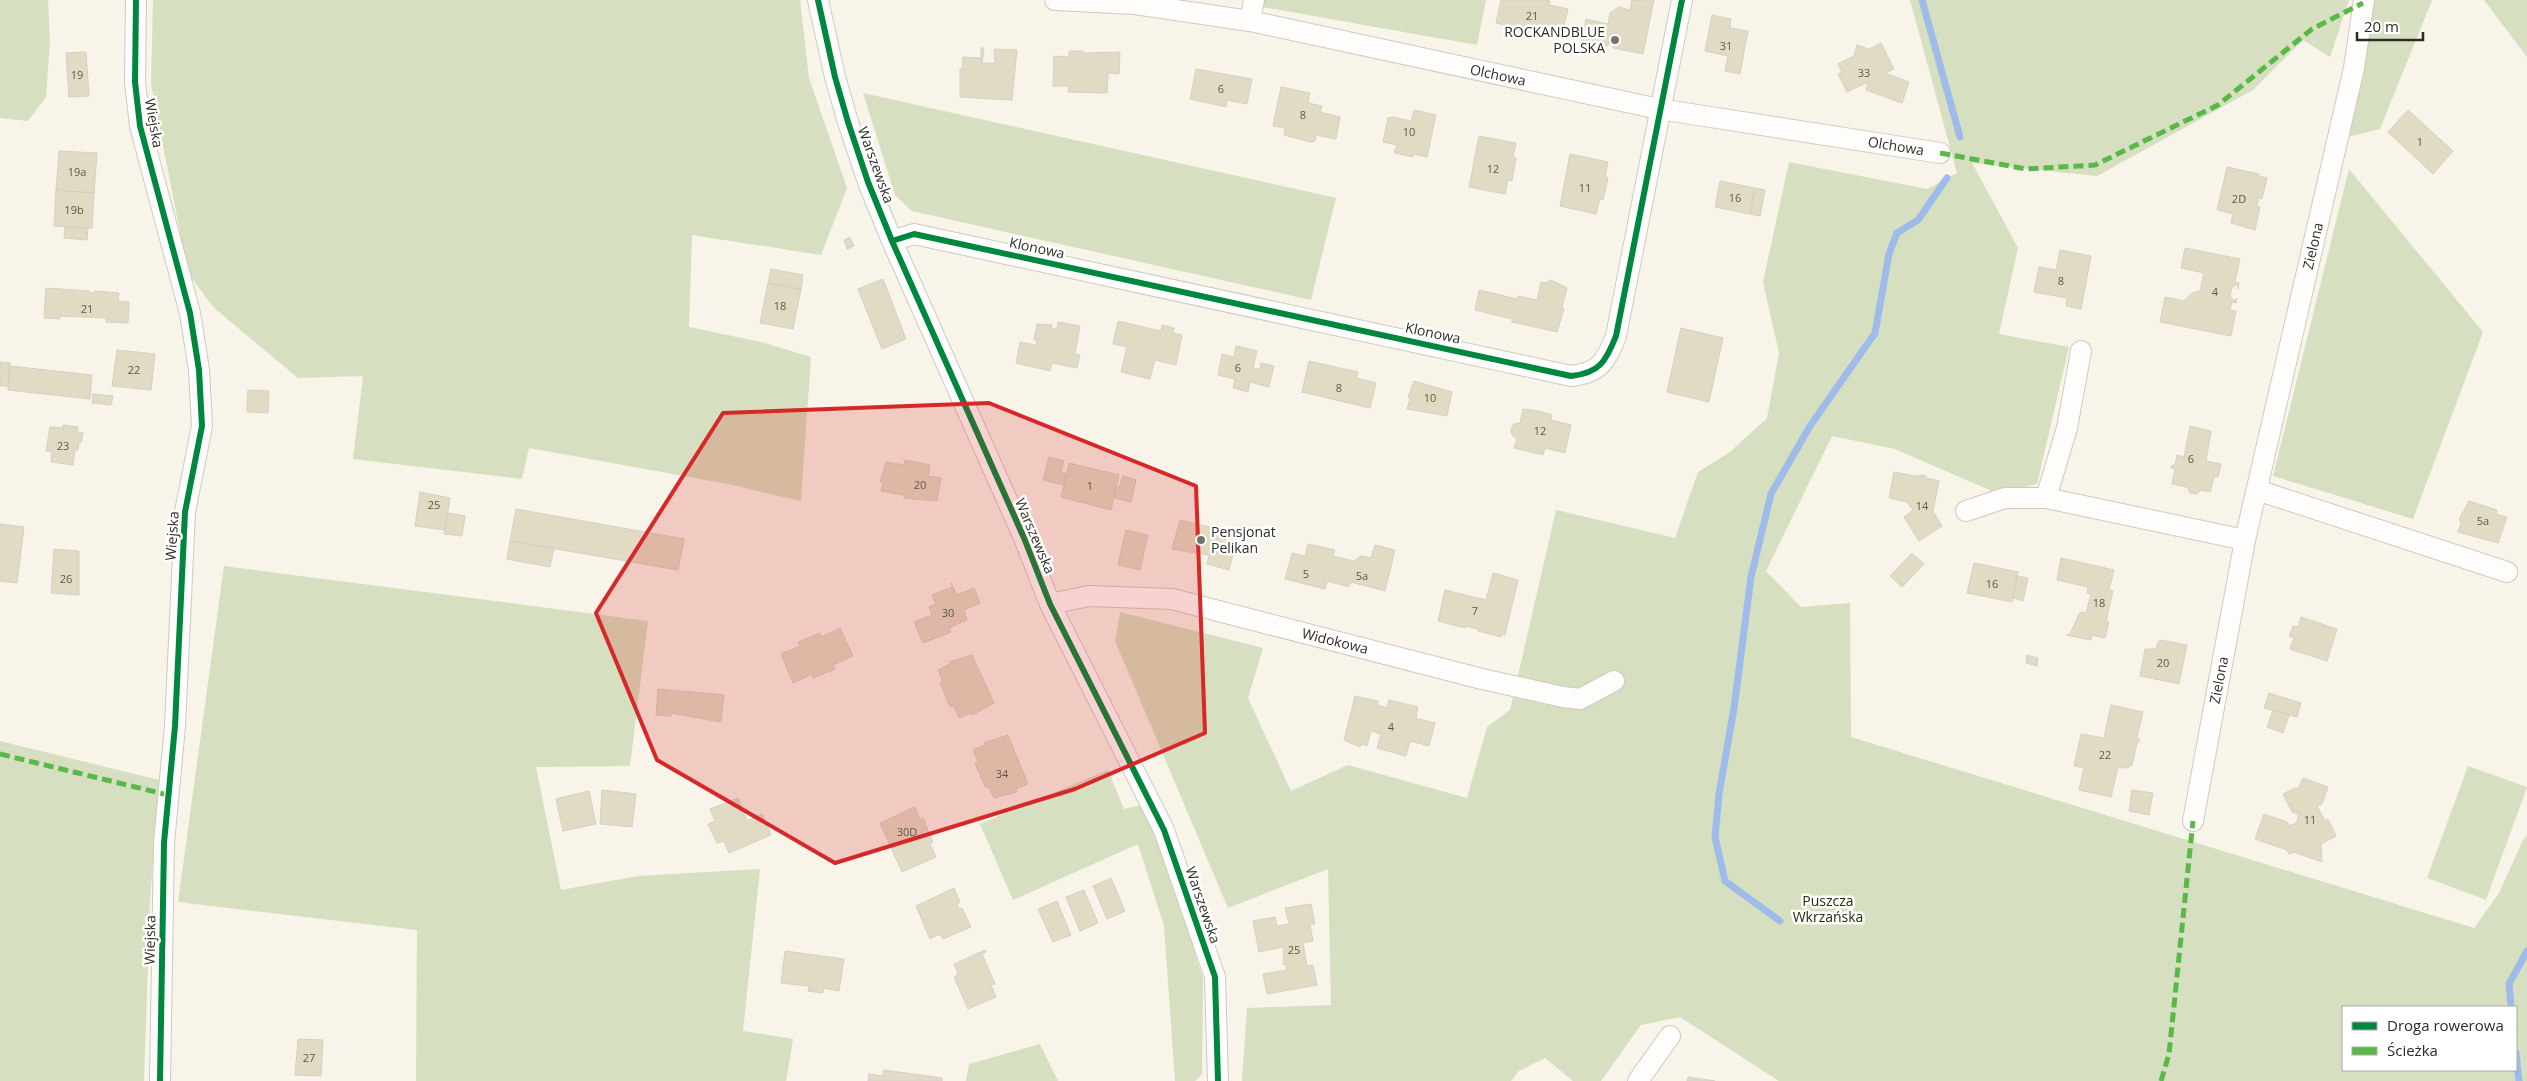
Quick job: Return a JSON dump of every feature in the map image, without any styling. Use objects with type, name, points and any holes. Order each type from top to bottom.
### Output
[{"type":"street","name":"Wiejska","points":[[136,0],[135,82],[140,126],[190,314],[199,370],[202,426],[185,512],[175,726],[164,843],[160,1081]]},
{"type":"street","name":"Warszewska","points":[[818,0],[835,77],[848,122],[868,182],[892,241],[1024,538],[1050,604],[1164,830],[1215,977],[1218,1081]]},
{"type":"street","name":"Olchowa","points":[[1055,0],[1135,4],[1250,21],[1659,109],[1940,153]]},
{"type":"street","points":[[1250,21],[1254,0]]},
{"type":"street","name":"Klonowa","points":[[892,241],[914,234],[1571,376],[1585,374],[1598,368],[1608,355],[1616,336],[1659,109],[1682,0]]},
{"type":"street","name":"Zielona","points":[[2193,821],[2246,540],[2354,68],[2364,0]]},
{"type":"street","points":[[2046,498],[2067,428],[2081,351]]},
{"type":"street","points":[[2257,490],[2507,572]]},
{"type":"street","points":[[1966,511],[2005,498],[2046,498],[2246,540]]},
{"type":"street","name":"Widokowa","points":[[1050,604],[1089,596],[1172,600],[1482,679],[1563,697],[1580,699],[1614,681]]},
{"type":"street","points":[[1638,1081],[1670,1036]]},
{"type":"highlighted area","points":[[989,403],[1196,486],[1205,733],[1075,789],[835,863],[657,760],[596,613],[723,413]]},
{"type":"green space","points":[[0,0],[48,0],[50,41],[46,97],[28,121],[0,118]]},
{"type":"green space","points":[[153,0],[800,0],[809,78],[847,188],[821,255],[692,235],[689,327],[761,342],[811,357],[801,501],[728,484],[529,448],[522,479],[353,459],[363,376],[298,378],[213,307],[188,273],[151,84]]},
{"type":"green space","points":[[1252,0],[1486,0],[1477,45],[1251,5]]},
{"type":"green space","name":"Puszcza Wkrzańska","points":[[1910,0],[2349,0],[2330,57],[2303,40],[2253,90],[2097,176],[1972,163],[2018,248],[1999,334],[2069,347],[2037,484],[1996,493],[1895,449],[1832,436],[1766,571],[1801,607],[1850,603],[1851,737],[2474,928],[2499,893],[2527,835],[2527,1081],[1779,1081],[1680,1017],[1641,1025],[1601,1081],[1573,1081],[1545,1058],[1519,1071],[1511,1081],[1242,1081],[1247,1008],[1331,1005],[1328,869],[1228,908],[1115,641],[1120,612],[1263,648],[1248,698],[1291,791],[1348,765],[1467,798],[1487,727],[1510,710],[1556,510],[1675,538],[1698,472],[1730,452],[1767,418],[1779,353],[1763,282],[1789,162],[1927,189],[1957,173]]},
{"type":"green space","points":[[2373,0],[2432,0],[2380,129],[2344,138]]},
{"type":"green space","points":[[2484,0],[2527,0],[2527,57]]},
{"type":"green space","points":[[863,93],[1336,198],[1311,300],[912,211],[895,195]]},
{"type":"green space","points":[[2349,169],[2483,332],[2413,519],[2273,476]]},
{"type":"green space","points":[[224,566],[648,621],[630,766],[536,767],[561,890],[638,876],[760,869],[743,1031],[793,1039],[786,1081],[416,1081],[417,930],[178,902]]},
{"type":"green space","points":[[0,741],[159,780],[150,900],[144,1081],[0,1081]]},
{"type":"green space","points":[[2468,766],[2527,787],[2486,900],[2427,878]]},
{"type":"green space","points":[[1108,770],[1124,809],[1141,805],[1170,871],[1203,979],[1202,1074],[1195,1081],[1175,1081],[1164,926],[1138,844],[1013,900],[980,824]]},
{"type":"green space","points":[[1040,1044],[1058,1081],[966,1081],[969,1064]]},
{"type":"building","points":[[1501,0],[1544,0],[1550,1],[1549,5],[1568,9],[1562,34],[1544,30],[1543,33],[1496,23]]},
{"type":"building","points":[[1632,0],[1654,0],[1643,54],[1613,48],[1614,44],[1608,43],[1608,46],[1582,41],[1586,19],[1608,24],[1610,13],[1619,7],[1630,10]]},
{"type":"building","points":[[1712,15],[1731,19],[1730,28],[1748,31],[1740,74],[1725,71],[1728,56],[1705,51]]},
{"type":"building","points":[[1881,43],[1894,69],[1885,73],[1909,82],[1902,103],[1866,90],[1868,82],[1847,92],[1838,74],[1842,72],[1838,64],[1854,56],[1857,45],[1869,49]]},
{"type":"building","points":[[981,48],[984,48],[982,63],[995,63],[994,49],[1017,50],[1012,100],[960,97],[960,69],[962,69],[963,57],[981,58]]},
{"type":"building","points":[[1069,51],[1083,51],[1083,53],[1120,52],[1119,74],[1108,73],[1107,93],[1068,92],[1069,86],[1053,86],[1054,56],[1069,57]]},
{"type":"building","points":[[86,52],[89,96],[69,97],[66,53]]},
{"type":"building","points":[[1196,69],[1252,79],[1247,104],[1227,100],[1226,107],[1190,99]]},
{"type":"building","points":[[1281,87],[1310,93],[1308,103],[1322,106],[1320,112],[1340,117],[1336,139],[1316,135],[1315,141],[1310,142],[1284,135],[1285,128],[1273,126]]},
{"type":"building","points":[[1414,110],[1436,115],[1427,157],[1413,154],[1413,157],[1394,153],[1397,145],[1383,142],[1388,118],[1393,117],[1411,121]]},
{"type":"building","points":[[2408,110],[2453,151],[2433,174],[2388,132]]},
{"type":"building","points":[[1479,136],[1516,143],[1513,157],[1516,158],[1512,181],[1508,180],[1505,194],[1469,187]]},
{"type":"building","points":[[59,151],[97,153],[94,193],[56,190]]},
{"type":"building","points":[[1570,154],[1608,162],[1605,177],[1608,177],[1603,200],[1600,199],[1596,214],[1560,206]]},
{"type":"building","points":[[2227,167],[2259,174],[2259,176],[2267,178],[2262,199],[2259,198],[2257,206],[2260,207],[2255,230],[2231,223],[2233,214],[2217,210]]},
{"type":"building","points":[[1720,181],[1755,188],[1750,214],[1715,207]]},
{"type":"building","points":[[1755,188],[1765,190],[1760,216],[1750,214]]},
{"type":"building","points":[[56,190],[94,193],[92,228],[54,226]]},
{"type":"building","points":[[65,227],[88,228],[87,240],[64,238]]},
{"type":"building","points":[[850,237],[854,246],[847,249],[844,240]]},
{"type":"building","points":[[2185,248],[2240,259],[2235,282],[2239,283],[2238,289],[2238,284],[2232,287],[2230,297],[2235,301],[2237,298],[2236,303],[2232,302],[2230,310],[2236,311],[2231,336],[2160,322],[2165,297],[2184,301],[2192,293],[2200,291],[2204,273],[2181,268]]},
{"type":"building","points":[[2060,250],[2091,256],[2081,309],[2066,306],[2067,298],[2034,292],[2039,267],[2056,270]]},
{"type":"building","points":[[771,269],[803,275],[801,289],[768,283]]},
{"type":"building","points":[[883,279],[906,339],[882,349],[858,289]]},
{"type":"building","points":[[1551,280],[1567,288],[1562,307],[1564,309],[1557,332],[1512,322],[1512,319],[1475,310],[1479,290],[1517,299],[1518,296],[1537,300],[1541,282],[1546,283]]},
{"type":"building","points":[[768,283],[801,289],[793,329],[760,323]]},
{"type":"building","points":[[46,288],[90,291],[90,293],[95,293],[95,291],[119,293],[118,301],[129,302],[128,323],[106,322],[106,318],[60,316],[60,319],[44,318]]},
{"type":"building","points":[[1118,321],[1161,331],[1162,325],[1174,328],[1173,333],[1182,335],[1176,365],[1155,360],[1150,379],[1121,372],[1127,347],[1113,344]]},
{"type":"building","points":[[1058,322],[1080,326],[1075,354],[1080,355],[1077,368],[1052,363],[1050,371],[1016,363],[1020,342],[1036,345],[1037,340],[1034,340],[1037,324],[1052,325],[1051,328],[1057,329]]},
{"type":"building","points":[[1681,328],[1723,338],[1709,402],[1667,392]]},
{"type":"building","points":[[1236,346],[1257,351],[1253,368],[1260,369],[1261,363],[1274,366],[1269,387],[1250,382],[1248,392],[1233,388],[1235,379],[1218,375],[1222,354],[1234,357]]},
{"type":"building","points":[[117,350],[155,354],[151,390],[112,386]]},
{"type":"building","points":[[1309,361],[1358,372],[1356,378],[1376,383],[1370,408],[1302,392]]},
{"type":"building","points":[[0,362],[10,363],[8,386],[0,386]]},
{"type":"building","points":[[10,366],[92,375],[90,399],[8,390]]},
{"type":"building","points":[[1414,381],[1452,392],[1447,416],[1407,409],[1410,399],[1408,397]]},
{"type":"building","points":[[248,390],[269,391],[268,413],[247,412]]},
{"type":"building","points":[[93,394],[113,396],[111,405],[92,403]]},
{"type":"building","points":[[1523,409],[1552,415],[1551,420],[1571,425],[1565,453],[1545,448],[1543,455],[1514,448],[1517,439],[1512,435],[1511,429],[1514,424],[1520,423]]},
{"type":"building","points":[[63,425],[78,427],[77,432],[83,433],[78,450],[75,450],[73,465],[51,462],[52,452],[46,451],[50,427],[63,428]]},
{"type":"building","points":[[2190,426],[2211,431],[2206,461],[2221,464],[2218,477],[2214,477],[2210,492],[2201,490],[2197,494],[2190,493],[2187,487],[2172,484],[2175,469],[2171,468],[2172,465],[2175,465],[2177,455],[2184,457]]},
{"type":"building","points":[[1049,457],[1064,461],[1061,472],[1067,474],[1064,485],[1043,480]]},
{"type":"building","points":[[905,460],[930,465],[928,476],[941,478],[937,501],[904,498],[904,495],[881,491],[883,482],[880,482],[886,462],[904,465]]},
{"type":"building","points":[[1069,463],[1119,475],[1111,510],[1061,497]]},
{"type":"building","points":[[1894,472],[1915,476],[1925,475],[1927,478],[1939,481],[1933,511],[1942,526],[1919,541],[1904,517],[1913,510],[1907,502],[1889,498]]},
{"type":"building","points":[[1123,476],[1136,480],[1131,502],[1114,498],[1116,487],[1119,488]]},
{"type":"building","points":[[420,492],[450,498],[445,530],[415,526]]},
{"type":"building","points":[[2469,501],[2497,510],[2496,514],[2507,517],[2498,543],[2458,532],[2461,523],[2459,519]]},
{"type":"building","points":[[516,509],[684,539],[678,570],[510,541]]},
{"type":"building","points":[[448,513],[465,516],[462,536],[444,534]]},
{"type":"building","points":[[1180,520],[1238,534],[1229,570],[1207,564],[1209,555],[1172,549]]},
{"type":"building","points":[[0,524],[24,527],[17,583],[0,581]]},
{"type":"building","points":[[1126,530],[1148,535],[1140,570],[1118,565]]},
{"type":"building","points":[[510,541],[554,548],[550,567],[507,559]]},
{"type":"building","points":[[1308,544],[1335,550],[1333,556],[1354,561],[1361,556],[1371,558],[1375,545],[1395,550],[1385,591],[1351,582],[1349,587],[1327,581],[1325,589],[1285,579],[1292,553],[1305,556]]},
{"type":"building","points":[[54,549],[79,551],[79,595],[51,593]]},
{"type":"building","points":[[1912,553],[1924,564],[1902,587],[1890,576]]},
{"type":"building","points":[[2061,558],[2114,570],[2109,590],[2113,591],[2106,621],[2109,622],[2105,638],[2092,635],[2091,640],[2066,635],[2070,634],[2080,612],[2086,613],[2091,594],[2087,593],[2088,587],[2057,580]]},
{"type":"building","points":[[1974,563],[2018,572],[2012,602],[1967,593]]},
{"type":"building","points":[[1493,573],[1518,580],[1505,635],[1502,634],[1501,637],[1478,631],[1478,629],[1466,626],[1465,628],[1438,621],[1445,590],[1486,600]]},
{"type":"building","points":[[2017,576],[2028,578],[2023,601],[2013,598]]},
{"type":"building","points":[[951,583],[957,595],[974,588],[980,603],[964,610],[967,620],[949,628],[951,632],[923,643],[914,622],[932,615],[929,607],[936,604],[932,595],[952,587]]},
{"type":"building","points":[[2301,617],[2337,629],[2327,661],[2290,649],[2294,638],[2289,636],[2293,626],[2298,627]]},
{"type":"building","points":[[840,628],[853,656],[833,665],[835,669],[813,678],[812,674],[793,683],[781,654],[800,646],[798,642],[820,633],[821,637]]},
{"type":"building","points":[[2161,640],[2187,645],[2179,684],[2140,676],[2145,649],[2156,649],[2158,642]]},
{"type":"building","points":[[972,655],[994,703],[972,715],[971,713],[959,718],[954,706],[950,707],[940,683],[943,682],[938,670],[950,664],[949,662]]},
{"type":"building","points":[[2027,655],[2038,658],[2037,666],[2026,663]]},
{"type":"building","points":[[658,689],[724,695],[721,722],[671,713],[671,716],[656,715]]},
{"type":"building","points":[[2269,693],[2301,703],[2297,717],[2264,708]]},
{"type":"building","points":[[1355,696],[1378,701],[1377,705],[1387,708],[1389,700],[1418,707],[1416,718],[1435,723],[1429,746],[1410,741],[1406,756],[1377,748],[1381,734],[1371,731],[1367,746],[1361,744],[1360,747],[1344,740]]},
{"type":"building","points":[[2111,705],[2143,712],[2137,737],[2140,741],[2137,744],[2132,765],[2127,768],[2118,767],[2111,797],[2079,790],[2084,768],[2074,766],[2081,734],[2104,738]]},
{"type":"building","points":[[2273,710],[2289,715],[2283,733],[2267,727]]},
{"type":"building","points":[[1008,735],[1028,784],[1016,789],[1017,792],[994,798],[989,787],[986,788],[975,764],[978,762],[973,750],[985,745],[984,743]]},
{"type":"building","points":[[2303,778],[2328,787],[2322,804],[2317,806],[2325,821],[2328,819],[2336,836],[2321,844],[2322,862],[2294,852],[2289,854],[2287,850],[2255,839],[2264,814],[2287,822],[2289,826],[2297,823],[2298,814],[2292,812],[2283,794],[2295,788],[2298,789]]},
{"type":"building","points":[[602,790],[636,794],[632,827],[600,824]]},
{"type":"building","points":[[2132,790],[2153,793],[2149,815],[2129,811]]},
{"type":"building","points":[[589,791],[596,824],[563,831],[556,799]]},
{"type":"building","points":[[738,798],[747,821],[762,814],[771,835],[729,853],[724,841],[717,843],[708,824],[715,821],[710,809]]},
{"type":"building","points":[[915,807],[920,820],[923,818],[933,842],[930,844],[936,857],[902,872],[880,823]]},
{"type":"building","points":[[1111,878],[1125,911],[1107,919],[1093,886]]},
{"type":"building","points":[[954,888],[960,902],[957,904],[959,909],[962,908],[971,927],[943,939],[940,934],[930,939],[916,906]]},
{"type":"building","points":[[1084,890],[1098,923],[1080,931],[1066,897]]},
{"type":"building","points":[[1057,901],[1071,935],[1053,942],[1038,909]]},
{"type":"building","points":[[1311,904],[1315,924],[1310,925],[1313,941],[1303,943],[1307,966],[1313,965],[1317,985],[1267,994],[1263,974],[1287,970],[1286,964],[1284,965],[1283,947],[1259,952],[1253,921],[1275,917],[1277,926],[1289,924],[1285,908]]},
{"type":"building","points":[[985,950],[986,952],[982,954],[995,984],[991,985],[996,997],[968,1009],[954,977],[958,974],[954,964]]},
{"type":"building","points":[[785,951],[844,959],[839,991],[824,988],[823,993],[808,991],[809,986],[781,983]]},
{"type":"building","points":[[298,1039],[323,1040],[321,1076],[295,1075]]},
{"type":"building","points":[[884,1070],[942,1078],[942,1081],[868,1081],[869,1074],[883,1076]]},
{"type":"building","points":[[1688,1077],[1715,1081],[1687,1081]]},
{"type":"waterway","points":[[1922,0],[1960,137]]},
{"type":"waterway","points":[[1780,921],[1725,881],[1715,837],[1719,794],[1734,708],[1751,577],[1771,494],[1810,426],[1875,333],[1889,254],[1897,233],[1918,220],[1947,178]]},
{"type":"waterway","points":[[2511,1006],[2509,984],[2527,951]]},
{"type":"waterway","points":[[2517,1062],[2519,1081]]},
{"type":"marked path","points":[[1940,153],[2026,169],[2095,165],[2218,105],[2312,29],[2363,3]]},
{"type":"marked path","points":[[0,754],[168,795]]},
{"type":"marked path","points":[[2161,1081],[2169,1054],[2193,821]]},
{"type":"cycle path","points":[[136,0],[135,82],[140,126],[190,313],[199,370],[202,426],[185,512],[175,726],[164,843],[160,1081]]},
{"type":"cycle path","points":[[818,0],[835,77],[848,122],[868,182],[892,241],[1024,538],[1050,604],[1164,830],[1215,977],[1218,1081]]},
{"type":"cycle path","points":[[892,241],[914,234],[1571,376],[1589,372],[1605,359],[1616,336],[1682,0]]},
{"type":"place","name":"ROCKANDBLUE POLSKA","points":[[1615,40]]},
{"type":"place","name":"Pensjonat Pelikan","points":[[1201,540]]}]
